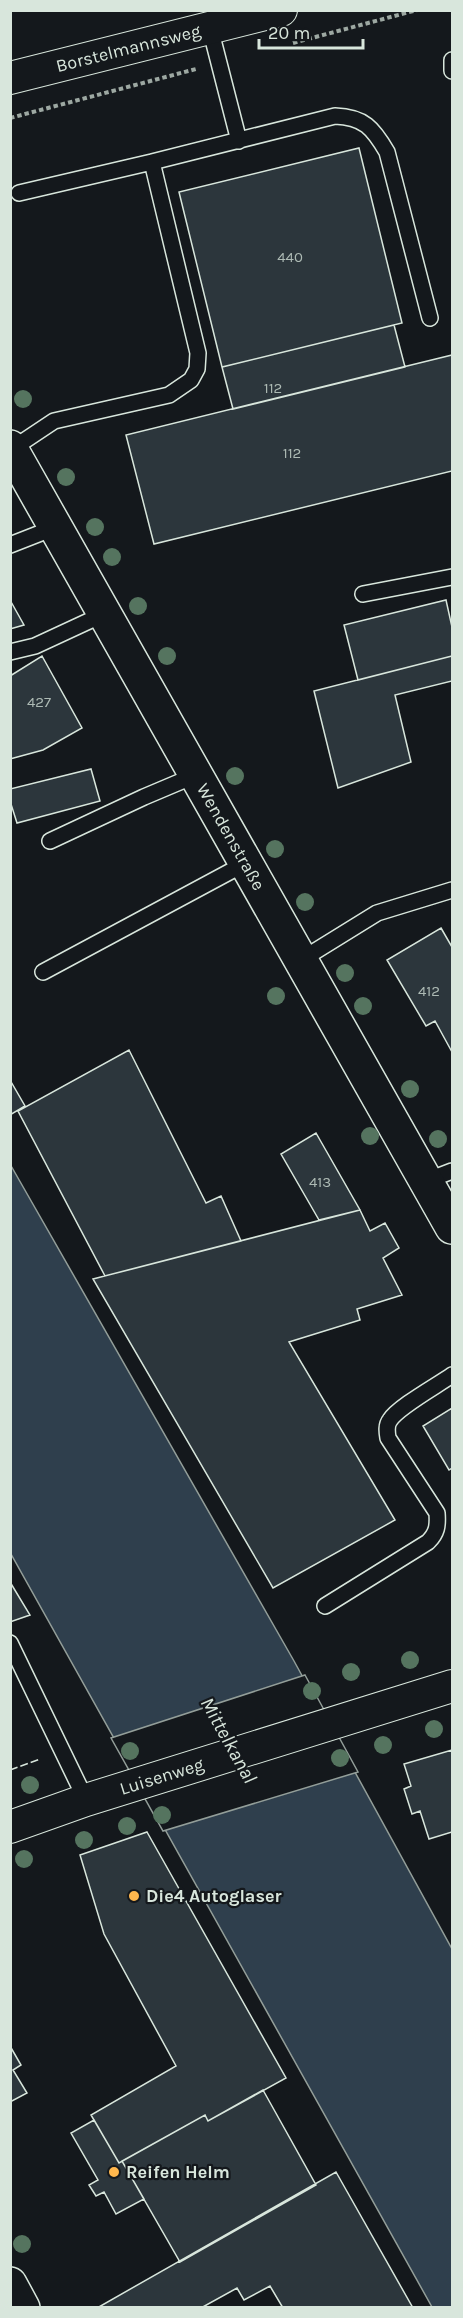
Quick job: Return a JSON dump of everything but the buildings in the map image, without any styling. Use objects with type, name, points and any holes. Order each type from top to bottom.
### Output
[{"type":"street","name":"Borstelmannsweg","points":[[10,78],[281,10]]},
{"type":"street","name":"Wendenstraße","points":[[11,448],[301,960],[439,1176],[450,1216]]},
{"type":"street","name":"Luisenweg","points":[[10,1827],[86,1800],[453,1686]]},
{"type":"street","points":[[10,2284],[23,2307]]},
{"type":"lane","points":[[210,28],[239,141]]},
{"type":"lane","points":[[453,60],[453,71]]},
{"type":"lane","points":[[19,193],[335,116],[351,116],[366,123],[377,135],[387,152],[430,318]]},
{"type":"lane","points":[[11,448],[54,421],[169,395],[191,380],[197,369],[198,354],[152,162]]},
{"type":"lane","points":[[10,545],[56,527]]},
{"type":"lane","points":[[363,594],[453,577]]},
{"type":"lane","points":[[10,652],[35,646],[105,614]]},
{"type":"lane","points":[[50,841],[144,796],[196,776]]},
{"type":"lane","points":[[43,972],[246,863]]},
{"type":"lane","points":[[301,960],[377,913],[453,890]]},
{"type":"lane","points":[[325,1606],[428,1542],[436,1534],[437,1513],[388,1438],[387,1428],[390,1419],[400,1410],[453,1375]]},
{"type":"lane","points":[[10,1643],[86,1800]]},
{"type":"water","name":"Mittelkanal","points":[[10,1164],[294,1661],[452,1949],[452,2307],[432,2307],[11,1554]]},
{"type":"pier","points":[[305,1675],[358,1772],[163,1831],[111,1738]]},
{"type":"fence","points":[[10,1770],[40,1759]]},
{"type":"place","name":"Die4 Autoglaser","points":[[134,1896]]},
{"type":"place","name":"Reifen Helm","points":[[114,2172]]}]
